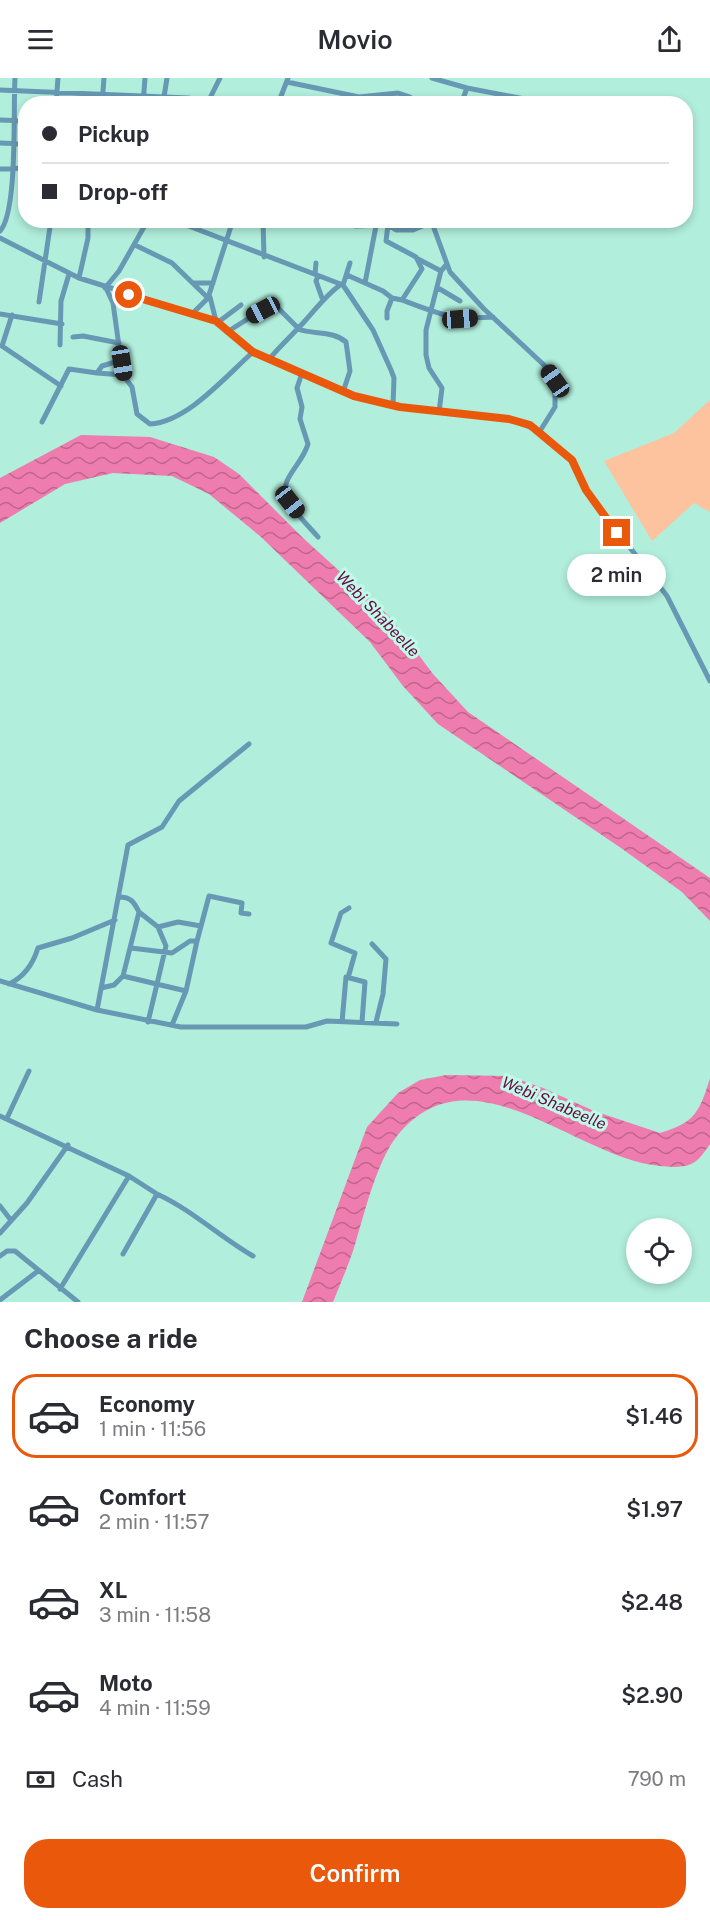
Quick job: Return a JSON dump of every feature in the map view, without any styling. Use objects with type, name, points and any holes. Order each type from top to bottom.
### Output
[{"type":"street","points":[[0,231],[9,206],[13,178],[11,169],[15,78]]},
{"type":"street","points":[[56,96],[58,78]]},
{"type":"street","points":[[104,78],[104,95]]},
{"type":"street","points":[[144,96],[145,78]]},
{"type":"street","points":[[164,96],[167,78]]},
{"type":"street","points":[[211,96],[220,78]]},
{"type":"street","points":[[436,79],[466,88],[509,96]]},
{"type":"street","points":[[281,96],[288,80],[351,96]]},
{"type":"street","points":[[464,96],[466,88]]},
{"type":"street","points":[[0,90],[112,96]]},
{"type":"street","points":[[375,96],[398,93],[407,96]]},
{"type":"street","points":[[0,120],[18,121]]},
{"type":"street","points":[[0,143],[18,143]]},
{"type":"street","points":[[0,169],[18,169]]},
{"type":"street","points":[[39,302],[50,228]]},
{"type":"street","points":[[79,278],[88,228]]},
{"type":"street","points":[[106,288],[144,228]]},
{"type":"street","points":[[192,228],[341,285],[373,330],[391,370],[394,378],[393,406]]},
{"type":"street","points":[[192,314],[209,295],[230,228]]},
{"type":"street","points":[[263,228],[264,257]]},
{"type":"street","points":[[365,283],[376,228]]},
{"type":"street","points":[[388,228],[386,241],[441,272]]},
{"type":"street","points":[[393,228],[413,230],[418,228]]},
{"type":"street","points":[[435,228],[450,272],[544,365],[555,381],[555,407],[540,431]]},
{"type":"street","points":[[0,238],[79,278],[217,322],[253,352],[343,392],[393,406],[509,419],[540,431],[572,460],[586,490],[667,596],[710,681]]},
{"type":"street","points":[[135,245],[172,263],[209,295],[217,322]]},
{"type":"street","points":[[402,300],[422,269],[418,259]]},
{"type":"street","points":[[316,263],[316,282],[322,298]]},
{"type":"street","points":[[270,358],[322,298],[341,285],[350,263]]},
{"type":"street","points":[[439,412],[442,388],[437,376],[429,368],[426,355],[430,311],[441,272],[447,264]]},
{"type":"street","points":[[60,345],[61,301],[69,274]]},
{"type":"street","points":[[347,275],[383,291],[392,298],[430,311],[460,319],[494,317]]},
{"type":"street","points":[[194,283],[213,283]]},
{"type":"street","points":[[106,288],[113,303],[123,375],[132,387],[137,414],[141,420],[150,424],[160,423],[185,411],[253,352]]},
{"type":"street","points":[[438,288],[460,301]]},
{"type":"street","points":[[387,318],[392,298]]},
{"type":"street","points":[[227,332],[273,303],[298,328],[308,332],[330,333],[346,342],[350,371],[343,392]]},
{"type":"street","points":[[217,322],[241,305]]},
{"type":"street","points":[[0,314],[62,324]]},
{"type":"street","points":[[12,315],[1,345],[62,386]]},
{"type":"street","points":[[294,317],[298,328]]},
{"type":"street","points":[[73,338],[83,336],[119,343]]},
{"type":"street","points":[[97,374],[102,366],[122,360]]},
{"type":"street","points":[[42,422],[69,369],[97,374],[123,375]]},
{"type":"street","points":[[302,373],[297,388],[302,407],[300,419],[308,444],[286,482],[286,490],[290,502],[318,537]]},
{"type":"street","points":[[97,1010],[119,897],[119,883],[128,845],[162,827],[179,801],[249,744]]},
{"type":"street","points":[[172,1025],[186,991],[209,896],[242,903],[241,913],[249,914]]},
{"type":"street","points":[[119,897],[127,897],[139,912],[158,927],[166,946],[162,952],[148,1022]]},
{"type":"street","points":[[342,1022],[345,977],[348,978],[356,953],[331,943],[341,913],[349,908]]},
{"type":"street","points":[[101,988],[114,985],[123,976],[139,912]]},
{"type":"street","points":[[9,984],[18,980],[34,961],[38,948],[72,938],[115,920]]},
{"type":"street","points":[[158,927],[178,922],[201,926]]},
{"type":"street","points":[[131,948],[172,953],[190,941],[197,941]]},
{"type":"street","points":[[372,944],[386,959],[383,994],[376,1022]]},
{"type":"street","points":[[123,976],[186,991]]},
{"type":"street","points":[[348,978],[365,982],[362,1022]]},
{"type":"street","points":[[0,981],[97,1010],[148,1022],[208,1029],[306,1027],[327,1021],[397,1024]]},
{"type":"street","points":[[29,1071],[3,1117],[68,1145],[129,1176],[157,1194],[181,1205],[227,1241],[253,1256]]},
{"type":"street","points":[[0,1233],[9,1226],[10,1219],[27,1203],[68,1145]]},
{"type":"street","points":[[60,1289],[129,1176]]},
{"type":"street","points":[[123,1254],[157,1194]]},
{"type":"street","points":[[0,1206],[10,1219]]},
{"type":"street","points":[[0,1256],[7,1251],[15,1251],[78,1302]]},
{"type":"street","points":[[0,1300],[38,1271]]},
{"type":"shaded area","points":[[710,400],[710,512],[694,503],[652,541],[604,461],[674,433]]},
{"type":"water","name":"Webi Shabeelle","points":[[81,435],[150,437],[214,457],[239,474],[303,538],[390,617],[433,674],[468,712],[710,878],[710,921],[682,892],[438,724],[403,686],[370,642],[261,537],[209,494],[172,476],[113,473],[65,484],[0,523],[0,478]]},
{"type":"water","name":"Webi Shabeelle","points":[[446,1075],[509,1076],[543,1088],[594,1111],[660,1133],[689,1120],[703,1099],[710,1078],[710,1144],[694,1163],[680,1167],[660,1166],[628,1159],[525,1114],[491,1103],[458,1101],[426,1111],[397,1136],[389,1147],[371,1191],[353,1251],[333,1302],[302,1302],[367,1127],[398,1093],[420,1080]]},
{"type":"route","points":[[129,295],[216,321],[253,352],[354,396],[400,407],[499,420],[509,419],[530,425],[572,460],[586,490],[617,533]]}]
